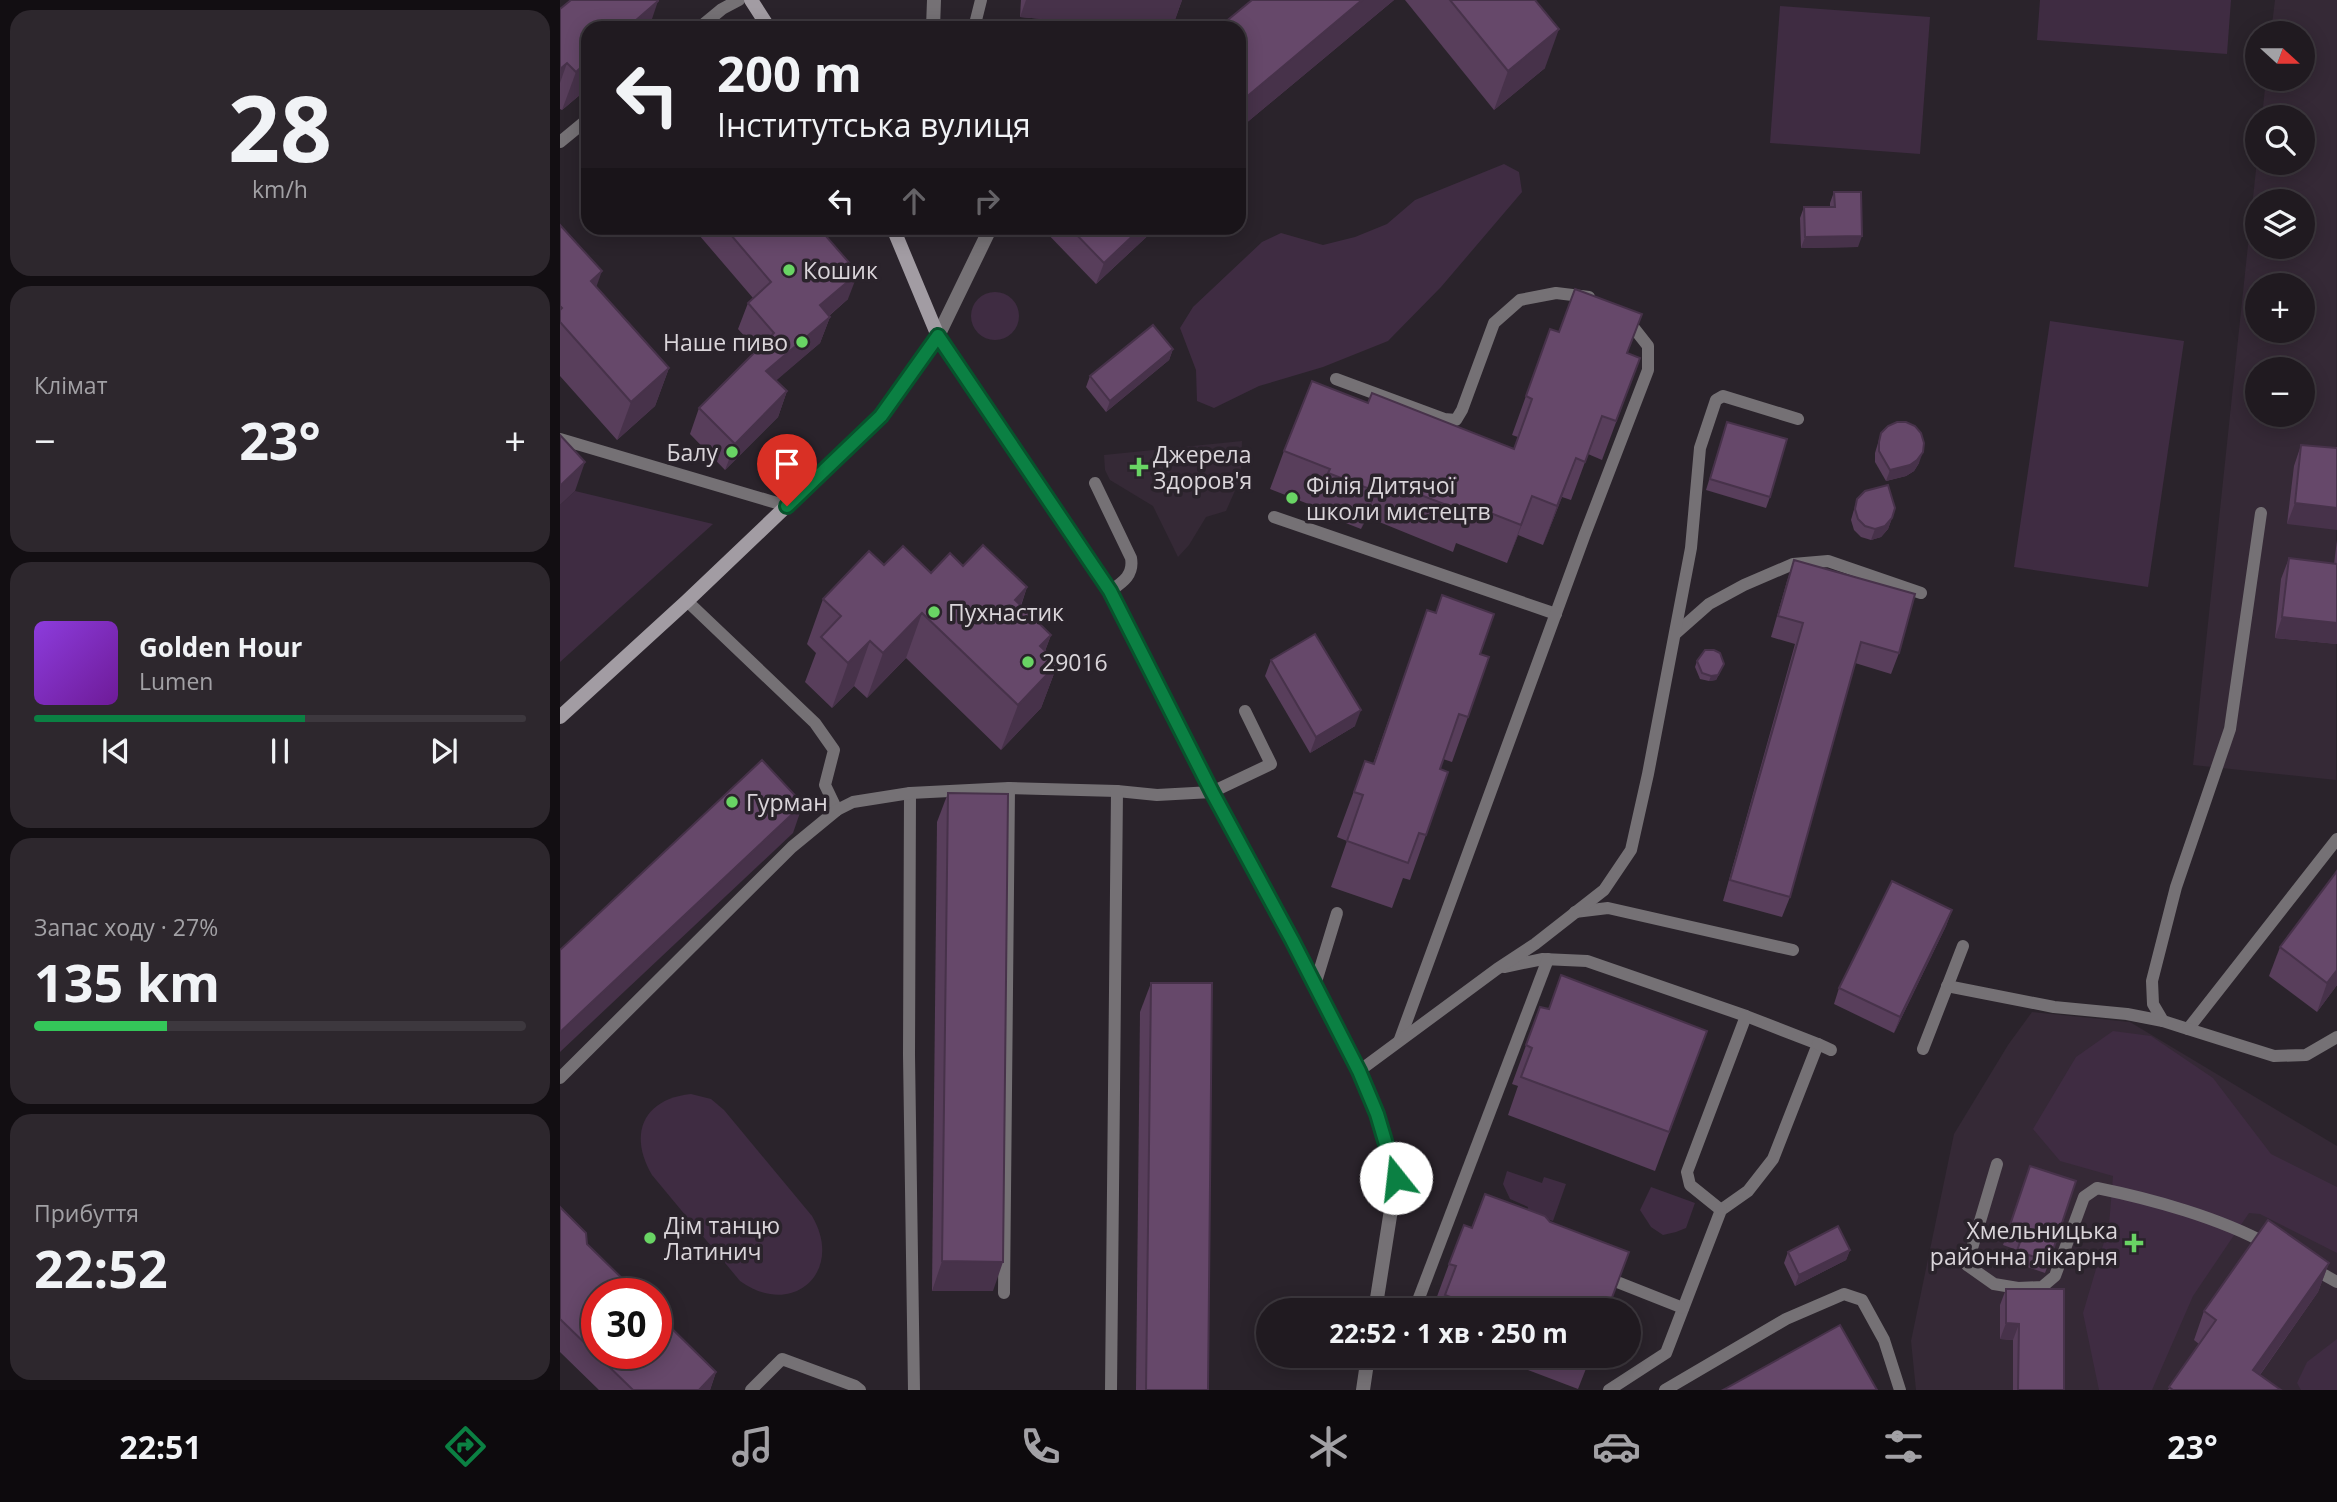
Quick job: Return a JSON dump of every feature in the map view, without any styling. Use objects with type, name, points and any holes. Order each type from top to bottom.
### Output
[{"type":"street","points":[[751,0],[764,21]]},
{"type":"street","points":[[933,21],[934,0]]},
{"type":"street","points":[[897,235],[938,336],[1110,591],[1359,1071],[1377,1114],[1396,1178],[1377,1298]]},
{"type":"street","points":[[560,717],[687,601],[881,416],[938,336],[987,235]]},
{"type":"street","points":[[1363,1390],[1366,1368]]},
{"type":"lane","points":[[707,21],[739,0]]},
{"type":"lane","points":[[976,21],[981,0]]},
{"type":"lane","points":[[560,142],[581,125]]},
{"type":"lane","points":[[1336,379],[1444,419],[1456,419],[1462,410],[1494,323],[1520,300],[1556,293],[1589,297],[1599,303]]},
{"type":"lane","points":[[1400,1039],[1648,370],[1648,346],[1629,319],[1619,314]]},
{"type":"lane","points":[[1359,1071],[1535,944],[1604,890],[1631,850],[1691,548],[1700,448],[1716,400],[1723,396],[1798,419]]},
{"type":"lane","points":[[560,439],[787,506]]},
{"type":"lane","points":[[1095,483],[1132,566],[1130,574],[1110,591]]},
{"type":"lane","points":[[2163,1021],[2153,1004],[2152,981],[2176,887],[2230,729],[2261,513]]},
{"type":"lane","points":[[1274,517],[1556,614]]},
{"type":"lane","points":[[1675,634],[1709,604],[1744,585],[1793,564],[1828,561],[1921,593]]},
{"type":"lane","points":[[687,601],[815,723],[834,750],[825,785],[837,810]]},
{"type":"lane","points":[[560,1078],[792,847],[837,810],[853,802],[910,793],[1010,788],[1157,795],[1212,792],[1271,764],[1245,711]]},
{"type":"lane","points":[[1004,1293],[1010,788]]},
{"type":"lane","points":[[1111,1390],[1117,791]]},
{"type":"lane","points":[[910,793],[909,1055],[914,1390]]},
{"type":"lane","points":[[2188,1029],[2337,839]]},
{"type":"lane","points":[[1575,912],[1608,908],[1793,950]]},
{"type":"lane","points":[[1315,985],[1337,913]]},
{"type":"lane","points":[[1923,1049],[1964,946]]},
{"type":"lane","points":[[1497,969],[1548,959],[1587,961],[1746,1016],[1831,1050]]},
{"type":"lane","points":[[1419,1298],[1548,959]]},
{"type":"lane","points":[[1947,986],[2054,1007],[2127,1014],[2163,1021],[2274,1056],[2306,1055],[2337,1037]]},
{"type":"lane","points":[[1721,1210],[1690,1185],[1687,1172],[1746,1016]]},
{"type":"lane","points":[[1609,1390],[1666,1353],[1721,1210],[1748,1191],[1773,1159],[1818,1044]]},
{"type":"lane","points":[[1997,1164],[1967,1265],[1994,1284],[2018,1288],[2042,1287],[2055,1276],[2084,1197],[2097,1188],[2144,1198],[2250,1234],[2286,1254]]},
{"type":"lane","points":[[2298,1260],[2337,1282]]},
{"type":"lane","points":[[1587,1270],[1683,1308]]},
{"type":"lane","points":[[1665,1390],[1786,1319],[1844,1293],[1862,1300],[1884,1340],[1900,1390]]},
{"type":"lane","points":[[751,1390],[782,1359],[860,1390]]},
{"type":"shaded area","points":[[2040,0],[2231,0],[2227,54],[2037,40]]},
{"type":"shaded area","points":[[2275,0],[2337,0],[2336,780],[2193,765],[2245,273],[2245,343],[2315,343],[2315,273],[2245,273],[2247,259],[2315,259],[2315,189],[2254,189],[2255,175],[2315,175],[2315,105],[2263,105],[2265,91],[2315,91],[2315,21],[2272,21]]},
{"type":"shaded area","points":[[1780,6],[1930,17],[1920,154],[1770,143]]},
{"type":"shaded area","points":[[1504,164],[1519,172],[1522,192],[1441,287],[1388,341],[1323,367],[1259,386],[1214,408],[1197,401],[1196,370],[1180,328],[1193,307],[1262,242],[1281,233],[1323,245],[1355,237],[1387,224],[1415,200]]},
{"type":"shaded area","points":[[995,292],[1012,299],[1019,316],[1012,333],[995,340],[978,333],[971,316],[978,299]]},
{"type":"shaded area","points":[[2050,321],[2184,341],[2148,587],[2014,567]]},
{"type":"shaded area","points":[[1242,441],[1241,477],[1226,511],[1206,517],[1189,545],[1178,557],[1153,506],[1110,480],[1105,470],[1104,455]]},
{"type":"shaded area","points":[[575,491],[713,524],[560,662],[560,505]]},
{"type":"shaded area","name":"Хмельницька районна лікарня","points":[[2032,1012],[2130,1022],[2337,1146],[2337,1390],[1916,1390],[1911,1341],[1954,1134],[2008,1045]]},
{"type":"shaded area","points":[[2113,1031],[2151,1036],[2213,1078],[2271,1154],[2337,1187],[2337,1253],[2260,1214],[2249,1213],[2193,1296],[2152,1390],[2099,1390],[2083,1313],[2109,1225],[2113,1176],[2060,1161],[2033,1129],[2076,1057]]},
{"type":"shaded area","points":[[691,1094],[711,1099],[724,1110],[812,1216],[821,1236],[822,1255],[817,1271],[808,1284],[794,1292],[778,1295],[759,1291],[740,1281],[652,1175],[641,1146],[644,1121],[661,1103]]},
{"type":"shaded area","points":[[1507,1171],[1542,1183],[1544,1177],[1566,1184],[1553,1221],[1527,1212],[1528,1207],[1510,1199],[1503,1184]]},
{"type":"shaded area","points":[[1651,1187],[1695,1203],[1686,1228],[1663,1235],[1651,1227],[1640,1210]]},
{"type":"shaded area","points":[[2337,1339],[2337,1390],[2301,1390],[2297,1383],[2307,1362]]},
{"type":"building","points":[[571,0],[658,0],[635,21],[581,21],[581,67],[576,72],[567,63],[560,69],[560,9]]},
{"type":"building","points":[[1252,0],[1362,0],[1246,97],[1246,21],[1226,21]]},
{"type":"building","points":[[1450,0],[1535,0],[1559,29],[1508,71]]},
{"type":"building","points":[[1834,192],[1861,192],[1862,236],[1805,237],[1804,207],[1835,207]]},
{"type":"building","points":[[560,225],[602,271],[591,281],[669,368],[631,402],[560,322]]},
{"type":"building","points":[[731,235],[825,235],[858,273],[820,305],[830,317],[766,371],[787,391],[735,444],[699,408],[774,333],[748,303],[771,282]]},
{"type":"building","points":[[1077,235],[1134,235],[1104,263]]},
{"type":"building","points":[[1575,289],[1642,314],[1627,353],[1640,358],[1616,421],[1602,416],[1585,462],[1576,458],[1557,506],[1532,496],[1521,525],[1470,505],[1467,513],[1380,479],[1375,491],[1328,473],[1330,469],[1284,451],[1312,381],[1368,403],[1372,393],[1514,449],[1532,399],[1526,396],[1550,329],[1559,332]]},
{"type":"building","points":[[1153,325],[1173,349],[1110,401],[1090,376]]},
{"type":"building","points":[[1727,422],[1787,439],[1770,497],[1710,479]]},
{"type":"building","points":[[1897,422],[1915,426],[1921,433],[1923,452],[1910,465],[1890,470],[1879,451],[1879,442],[1881,433]]},
{"type":"building","points":[[560,435],[585,462],[560,486]]},
{"type":"building","points":[[2301,445],[2337,448],[2337,508],[2295,503]]},
{"type":"building","points":[[1888,485],[1895,508],[1892,518],[1885,526],[1875,529],[1865,526],[1858,519],[1855,509],[1857,499],[1865,491]]},
{"type":"building","points":[[983,545],[1027,587],[1015,600],[1051,635],[1040,646],[1058,663],[1018,705],[922,613],[883,653],[870,641],[848,663],[821,637],[841,616],[823,599],[869,551],[884,565],[903,546],[931,573],[950,553],[963,566]]},
{"type":"building","points":[[2289,558],[2337,564],[2337,623],[2282,617]]},
{"type":"building","points":[[1794,560],[1915,594],[1899,653],[1861,642],[1790,897],[1730,880],[1803,623],[1778,616]]},
{"type":"building","points":[[1442,595],[1494,614],[1480,654],[1489,657],[1468,717],[1459,714],[1440,769],[1448,772],[1426,835],[1419,833],[1408,863],[1347,841],[1363,795],[1354,792],[1365,761],[1374,764],[1427,610],[1436,613]]},
{"type":"building","points":[[1315,634],[1361,710],[1316,737],[1271,660]]},
{"type":"building","points":[[1705,650],[1720,653],[1724,664],[1718,675],[1702,673],[1697,661]]},
{"type":"building","points":[[762,760],[803,804],[560,1032],[560,950]]},
{"type":"building","points":[[948,793],[1008,794],[1003,1262],[942,1261]]},
{"type":"building","points":[[2337,871],[2337,970],[2327,983],[2280,947]]},
{"type":"building","points":[[1892,881],[1952,910],[1900,1017],[1839,988]]},
{"type":"building","points":[[1561,975],[1707,1031],[1669,1132],[1521,1077],[1532,1048],[1526,1045],[1540,1007],[1549,1009]]},
{"type":"building","points":[[1151,983],[1212,983],[1208,1390],[1146,1390]]},
{"type":"building","points":[[2030,1166],[2076,1181],[2049,1262],[2017,1251],[2021,1239],[2007,1234]]},
{"type":"building","points":[[1485,1194],[1629,1252],[1612,1298],[1453,1298],[1445,1295],[1456,1266],[1449,1264],[1464,1225],[1472,1228]]},
{"type":"building","points":[[560,1207],[586,1233],[587,1244],[622,1278],[581,1278],[581,1339],[560,1319]]},
{"type":"building","points":[[2268,1220],[2329,1263],[2253,1370],[2281,1390],[2173,1390],[2169,1387],[2216,1320],[2204,1311]]},
{"type":"building","points":[[1838,1226],[1850,1250],[1799,1275],[1788,1252]]},
{"type":"building","points":[[2006,1289],[2064,1289],[2064,1390],[2018,1390],[2019,1324],[2006,1323]]},
{"type":"building","points":[[1840,1325],[1877,1390],[1723,1390]]},
{"type":"building","points":[[672,1329],[716,1372],[699,1390],[633,1390],[611,1369],[672,1369]]},
{"type":"place","name":"Кошик","points":[[789,270]]},
{"type":"place","name":"Наше пиво","points":[[802,342]]},
{"type":"place","name":"Балу","points":[[732,452]]},
{"type":"place","name":"Джерела Здоров'я","points":[[1139,467]]},
{"type":"place","name":"Філія Дитячої школи мистецтв","points":[[1292,498]]},
{"type":"place","name":"Пухнастик","points":[[934,612]]},
{"type":"place","name":"29016","points":[[1028,662]]},
{"type":"place","name":"Гурман","points":[[732,802]]},
{"type":"place","name":"Дім танцю Латинич","points":[[650,1238]]},
{"type":"place","name":"Хмельницька районна лікарня","points":[[2134,1243]]},
{"type":"route","points":[[787,506],[881,416],[938,336],[1110,591],[1359,1071],[1377,1114],[1396,1178]]}]
